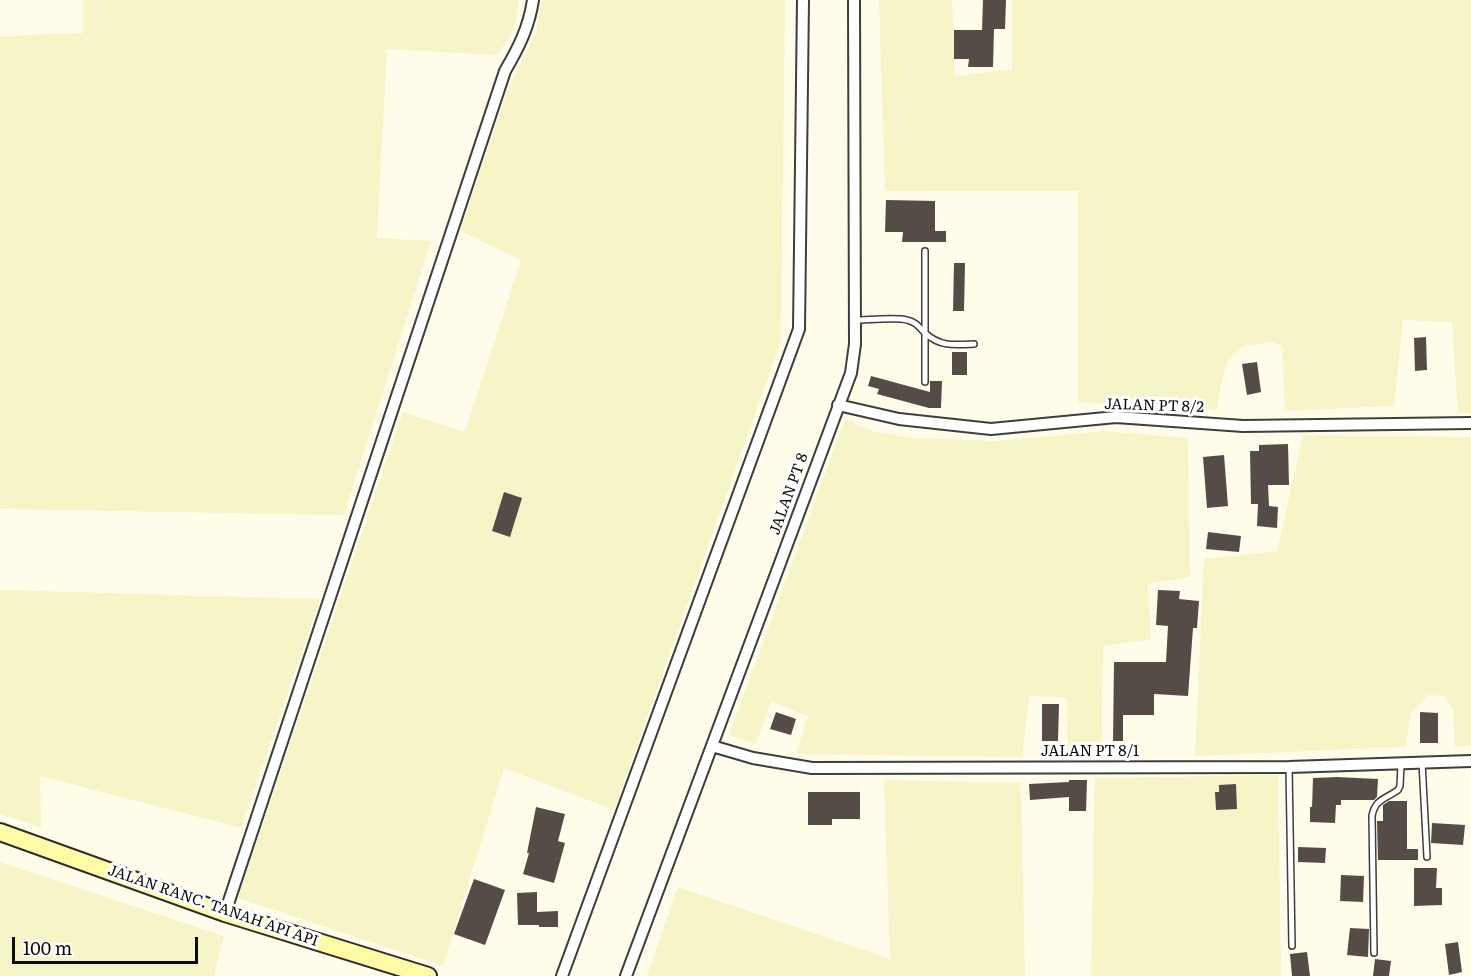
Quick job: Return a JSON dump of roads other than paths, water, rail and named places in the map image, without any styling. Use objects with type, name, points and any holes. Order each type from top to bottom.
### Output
[{"type":"street","points":[[225,913],[505,71],[521,42],[533,0]]},
{"type":"street","points":[[562,976],[799,329],[803,0]]},
{"type":"street","name":"JALAN PT 8","points":[[626,976],[851,373],[855,344],[854,0]]},
{"type":"street","name":"JALAN PT 8/2","points":[[838,405],[898,419],[992,429],[1116,417],[1243,426],[1471,423]]},
{"type":"street","name":"JALAN PT 8/1","points":[[712,746],[753,758],[812,768],[1289,766],[1471,761]]},
{"type":"street","name":"JALAN RANC. TANAH API API","points":[[0,832],[391,971],[428,976]]},
{"type":"lane","points":[[925,251],[925,382]]},
{"type":"lane","points":[[855,320],[905,319],[918,324],[925,333],[941,343],[974,344]]},
{"type":"lane","points":[[1422,762],[1427,857]]},
{"type":"lane","points":[[1374,953],[1372,816],[1376,804],[1398,790],[1401,763]]},
{"type":"lane","points":[[1289,766],[1292,946]]}]
